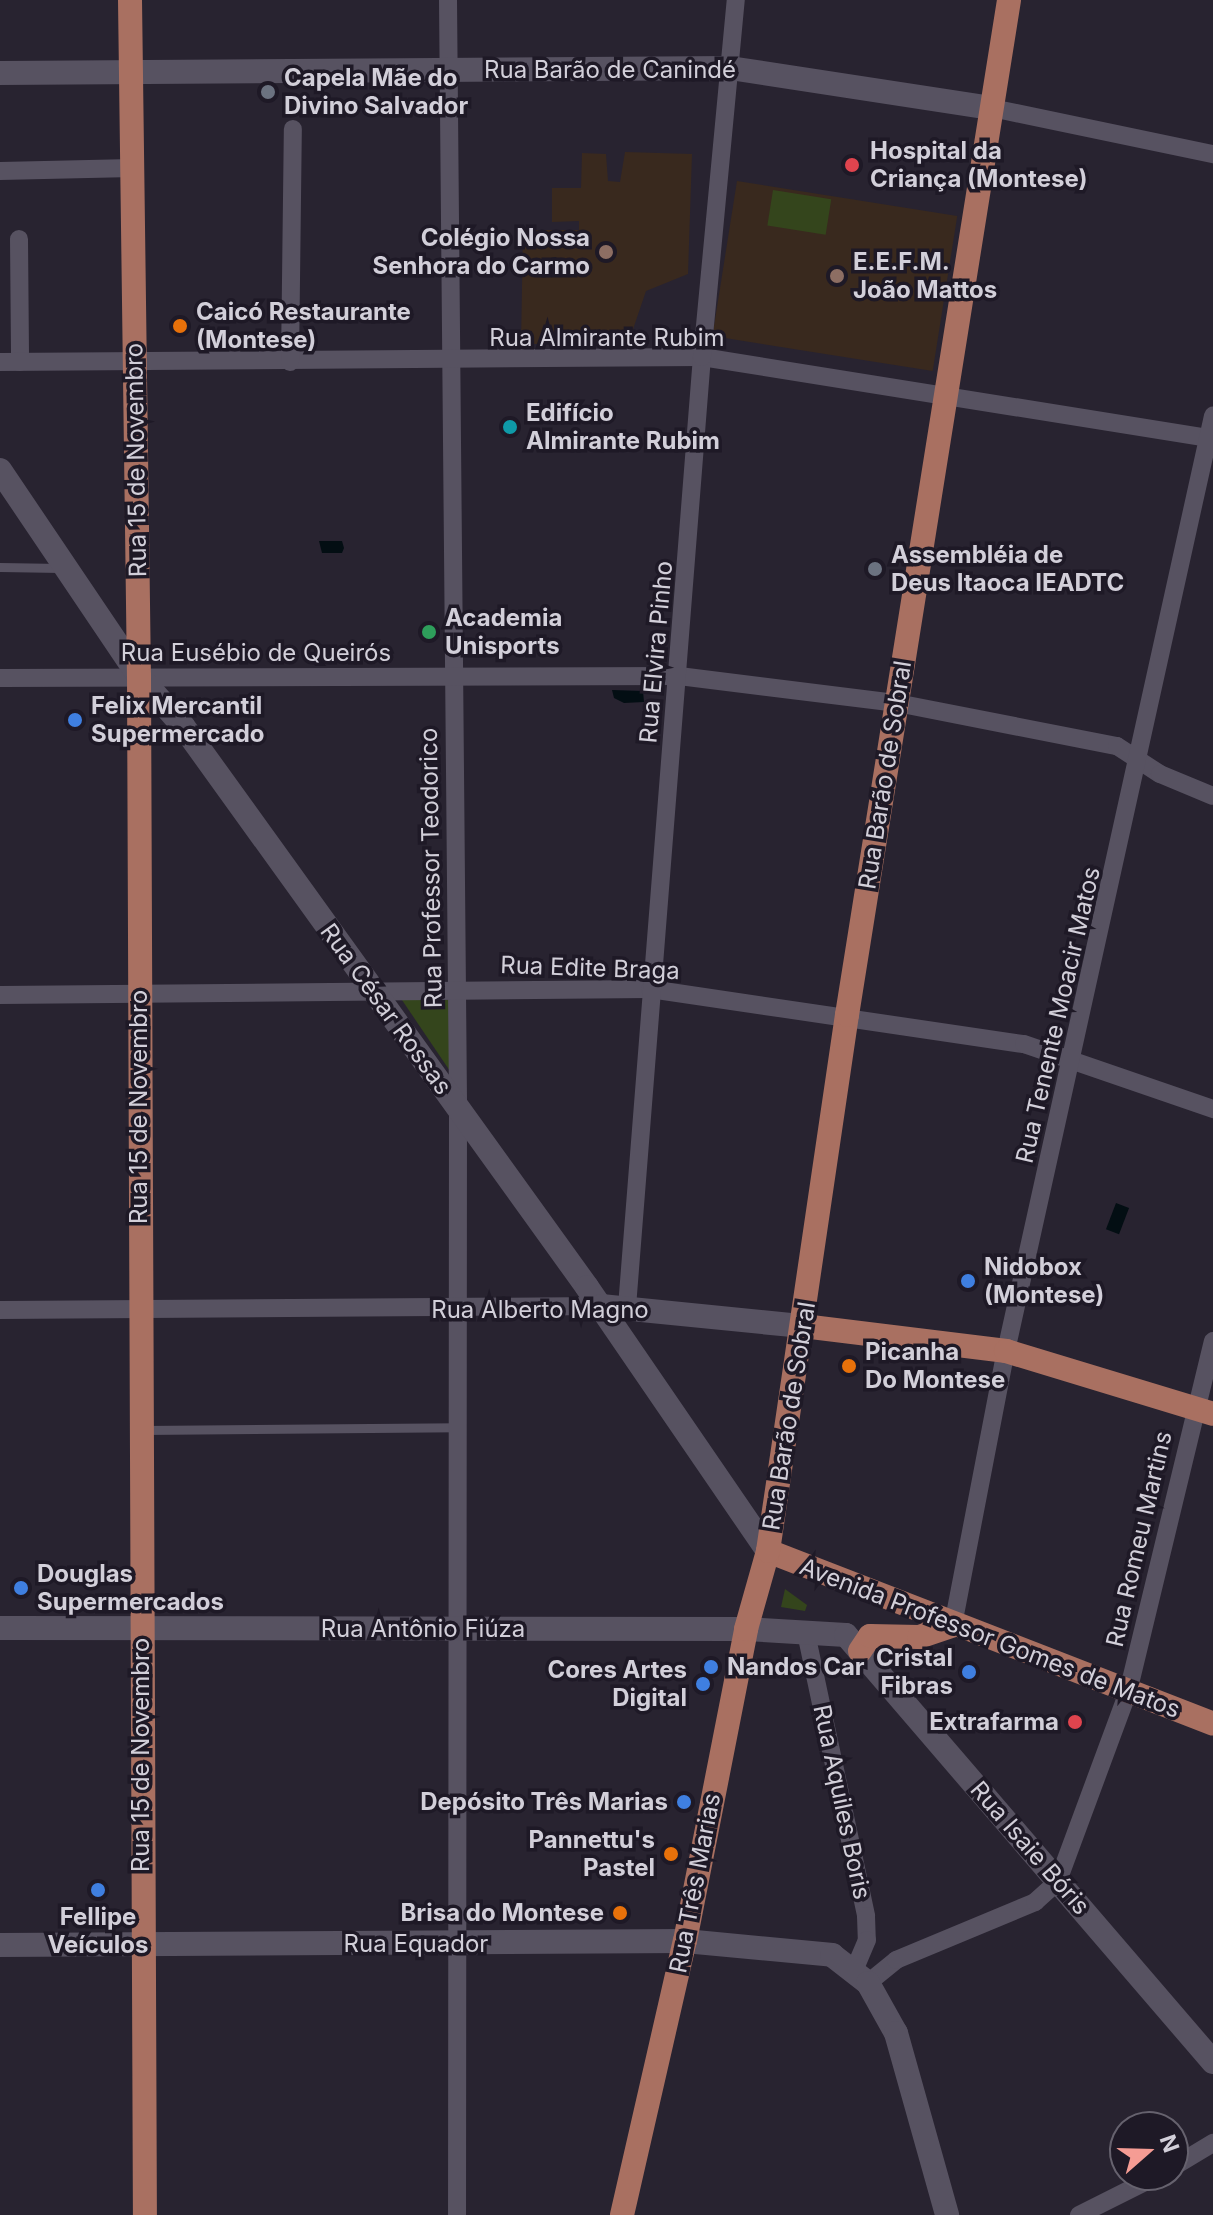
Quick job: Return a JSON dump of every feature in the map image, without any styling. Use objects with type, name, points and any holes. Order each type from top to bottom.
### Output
[{"type":"main road","name":"Rua 15 de Novembro","points":[[130,0],[139,676],[139,1430],[145,2215]]},
{"type":"main road","name":"Rua Barão de Sobral","points":[[768,1551],[847,1015],[1009,0]]},
{"type":"main road","name":"Rua Barão de Canindé","points":[[0,73],[730,68],[992,108]]},
{"type":"main road","name":"Rua César Rossas","points":[[0,470],[139,676],[183,726],[601,1306],[768,1551]]},
{"type":"main road","name":"Rua Alberto Magno","points":[[601,1306],[803,1326],[1006,1351],[1204,1410]]},
{"type":"main road","name":"Avenida Professor Gomes de Matos","points":[[768,1551],[1213,1724]]},
{"type":"main road","name":"Rua Três Marias","points":[[627,2214],[685,1941],[746,1629],[768,1551]]},
{"type":"main road","points":[[853,1643],[870,1636],[919,1637],[953,1625]]},
{"type":"main road","name":"Rua Antônio Fiúza","points":[[0,1628],[746,1629],[806,1633],[853,1643]]},
{"type":"main road","name":"Rua Isaie Bóris","points":[[853,1643],[1213,2062]]},
{"type":"main road","name":"Rua Equador","points":[[0,1945],[458,1945],[685,1941],[832,1955],[861,1977]]},
{"type":"main road","points":[[861,1977],[896,2033],[947,2215]]},
{"type":"street","name":"Rua Professor Teodorico","points":[[448,0],[453,362],[451,678],[458,1109],[457,2215]]},
{"type":"street","name":"Rua Elvira Pinho","points":[[627,1307],[702,357],[736,0]]},
{"type":"street","name":"Rua Barão de Canindé","points":[[992,108],[1213,154]]},
{"type":"street","points":[[290,362],[293,129]]},
{"type":"street","points":[[0,171],[133,168]]},
{"type":"street","points":[[19,239],[20,362]]},
{"type":"street","name":"Rua Almirante Rubim","points":[[0,362],[453,362],[702,357],[946,393],[1208,438]]},
{"type":"street","name":"Rua Tenente Moacir Matos","points":[[953,1625],[1006,1351],[1206,484],[1208,438],[1213,416]]},
{"type":"street","name":"Rua Eusébio de Queirós","points":[[0,678],[679,676],[897,703],[1117,746],[1160,774],[1213,796]]},
{"type":"street","name":"Rua Edite Braga","points":[[0,995],[369,988],[650,989],[847,1015],[1024,1044],[1213,1109]]},
{"type":"street","name":"Rua Alberto Magno","points":[[0,1310],[601,1306]]},
{"type":"street","name":"Rua Romeu Martins","points":[[1058,1881],[1128,1692],[1204,1410],[1213,1341]]},
{"type":"street","name":"Rua Aquiles Boris","points":[[806,1633],[866,1916],[867,1940],[861,1977]]},
{"type":"street","points":[[861,1977],[1035,1902],[1058,1881]]},
{"type":"street","points":[[1189,2157],[1213,2143]]},
{"type":"street","points":[[1079,2215],[1121,2207],[1140,2191]]},
{"type":"lane","points":[[0,567],[68,568]]},
{"type":"lane","points":[[139,1430],[458,1427]]},
{"type":"shaded area","name":"Colégio Nossa Senhora do Carmo","points":[[625,152],[692,154],[688,274],[646,291],[628,344],[521,344],[523,230],[579,230],[579,221],[552,222],[552,188],[581,188],[582,153],[606,154],[608,181],[620,182]]},
{"type":"shaded area","name":"E.E.F.M. João Mattos","points":[[737,181],[957,216],[933,371],[712,336]]},
{"type":"shaded area","points":[[319,541],[342,541],[344,548],[342,553],[322,553]]},
{"type":"shaded area","points":[[612,690],[643,691],[644,702],[624,703],[614,698]]},
{"type":"shaded area","points":[[1116,1203],[1129,1208],[1119,1234],[1106,1229]]},
{"type":"green space","points":[[773,190],[831,199],[826,235],[767,226]]},
{"type":"green space","points":[[402,1000],[454,1000],[454,1077]]},
{"type":"green space","points":[[785,1589],[807,1605],[805,1611],[781,1607]]},
{"type":"place","name":"Capela Mãe do Divino Salvador","points":[[268,92]]},
{"type":"place","name":"Hospital da Criança (Montese)","points":[[852,165]]},
{"type":"place","name":"Colégio Nossa Senhora do Carmo","points":[[606,252]]},
{"type":"place","name":"E.E.F.M. João Mattos","points":[[837,276]]},
{"type":"place","name":"Caicó Restaurante (Montese)","points":[[180,326]]},
{"type":"place","name":"Edifício Almirante Rubim","points":[[510,427]]},
{"type":"place","name":"Assembléia de Deus Itaoca IEADTC","points":[[875,569]]},
{"type":"place","name":"Academia Unisports","points":[[429,632]]},
{"type":"place","name":"Felix Mercantil Supermercado","points":[[75,720]]},
{"type":"place","name":"Nidobox (Montese)","points":[[968,1281]]},
{"type":"place","name":"Picanha Do Montese","points":[[849,1366]]},
{"type":"place","name":"Douglas Supermercados","points":[[21,1588]]},
{"type":"place","name":"Nandos Car","points":[[711,1667]]},
{"type":"place","name":"Cristal Fibras","points":[[969,1672]]},
{"type":"place","name":"Cores Artes Digital","points":[[703,1684]]},
{"type":"place","name":"Extrafarma","points":[[1075,1722]]},
{"type":"place","name":"Depósito Três Marias","points":[[684,1802]]},
{"type":"place","name":"Pannettu's Pastel","points":[[671,1854]]},
{"type":"place","name":"Fellipe Veículos","points":[[98,1890]]},
{"type":"place","name":"Brisa do Montese","points":[[620,1913]]}]
